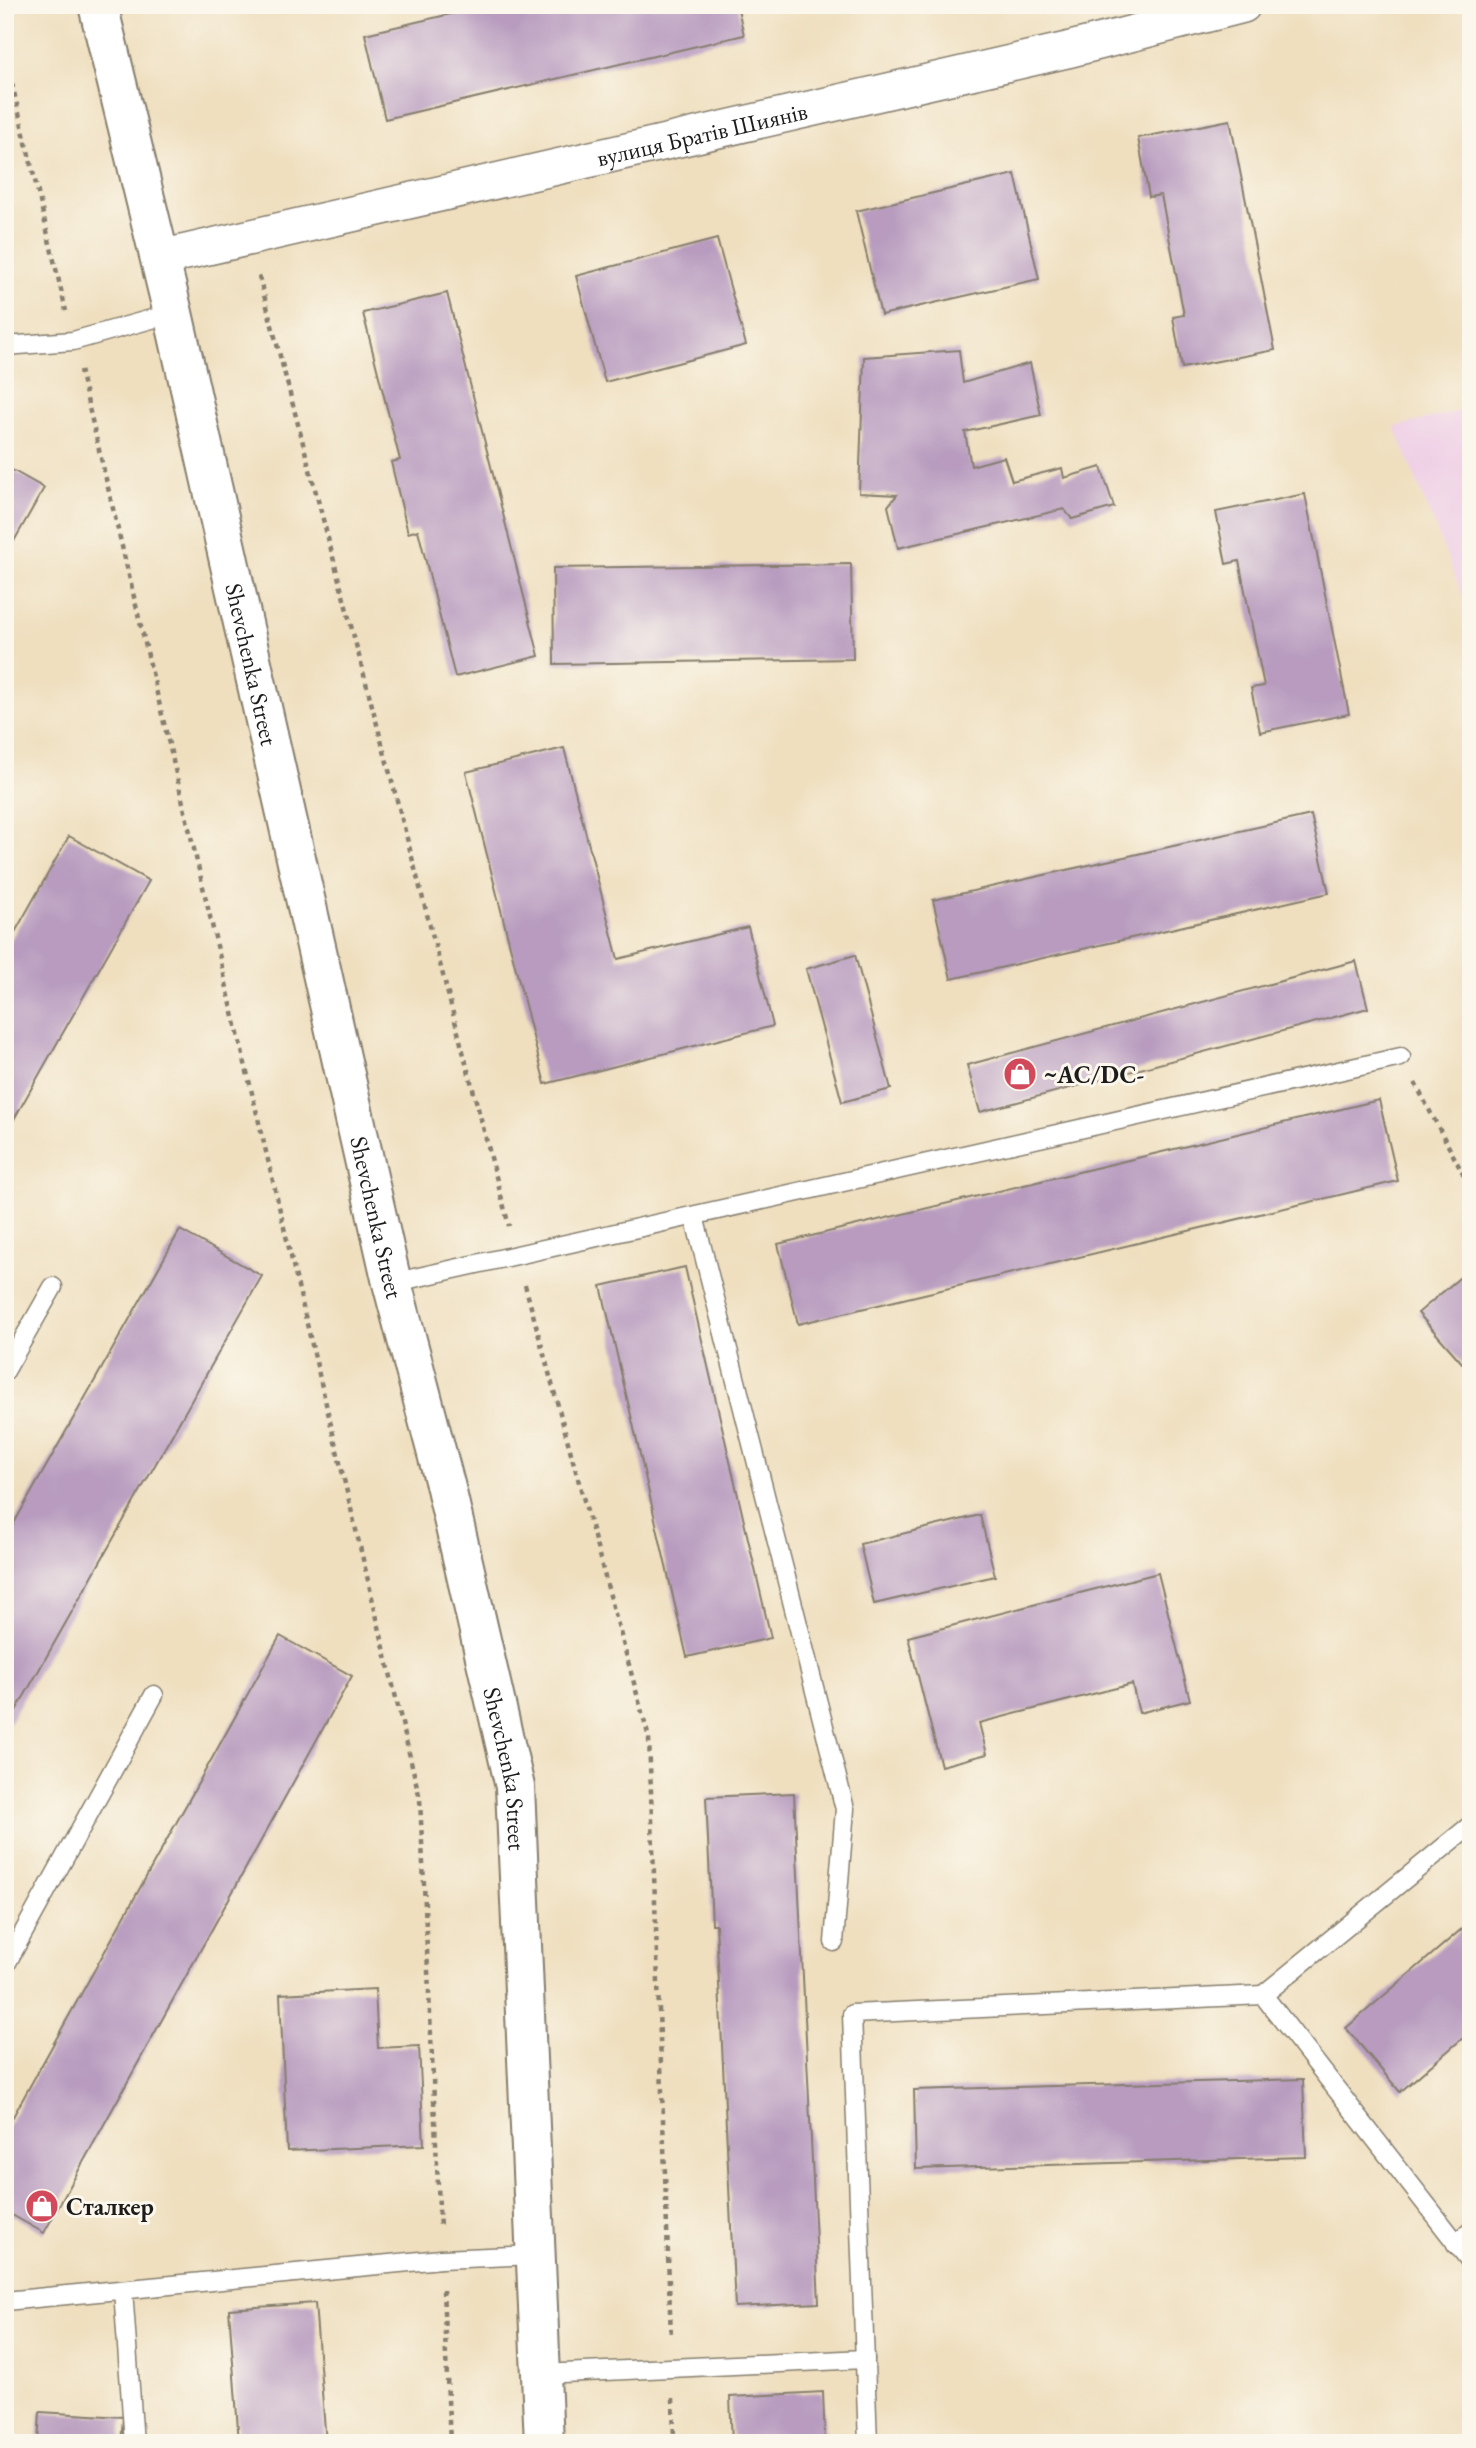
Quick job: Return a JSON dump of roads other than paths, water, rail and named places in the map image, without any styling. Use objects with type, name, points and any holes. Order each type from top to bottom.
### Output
[{"type":"street","name":"Shevchenka Street","points":[[98,5],[173,313],[392,1283],[446,1488],[515,1787],[544,2443]]},
{"type":"street","name":"вулиця Братів Шиянів","points":[[160,258],[1067,50],[1243,5]]},
{"type":"lane","points":[[5,346],[74,341],[173,313]]},
{"type":"lane","points":[[392,1283],[1401,1057]]},
{"type":"lane","points":[[694,1216],[845,1809],[834,1941]]},
{"type":"lane","points":[[5,1371],[53,1287]]},
{"type":"lane","points":[[5,1966],[155,1695]]},
{"type":"lane","points":[[868,2443],[852,2014],[1263,1995],[1471,1825]]},
{"type":"lane","points":[[1263,1995],[1471,2262]]},
{"type":"lane","points":[[1456,2244],[1471,2231]]},
{"type":"lane","points":[[5,2301],[442,2259],[535,2255]]},
{"type":"lane","points":[[123,2290],[134,2443]]},
{"type":"lane","points":[[541,2374],[866,2359]]},
{"type":"place","name":"~AC/DC-","points":[[1020,1074]]},
{"type":"place","name":"Сталкер","points":[[42,2206]]}]
